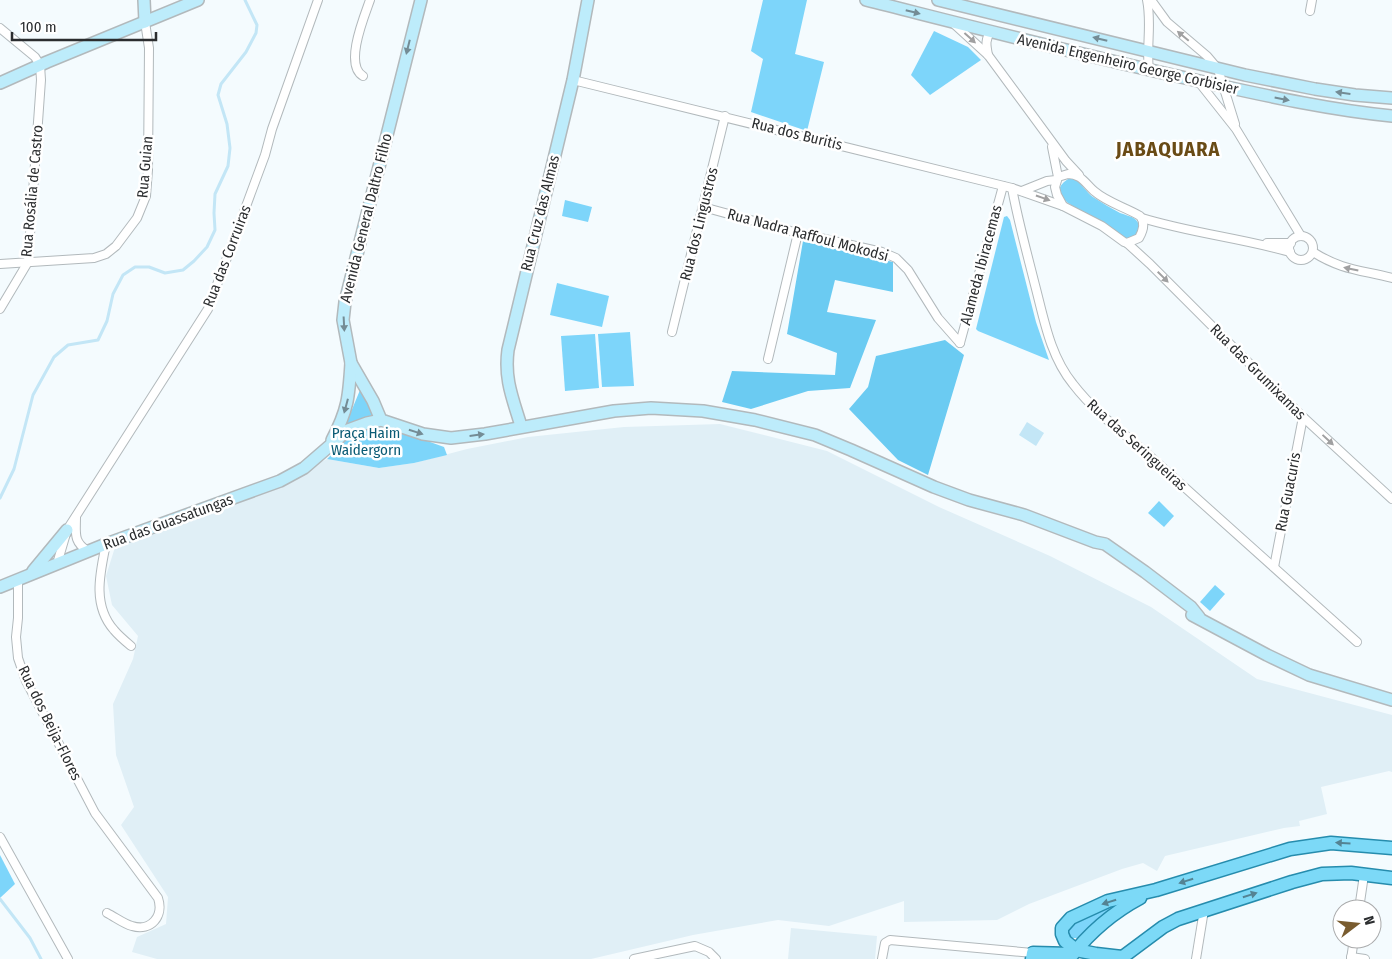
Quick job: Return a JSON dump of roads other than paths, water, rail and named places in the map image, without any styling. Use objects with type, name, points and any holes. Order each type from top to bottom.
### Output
[{"type":"main road","points":[[1072,954],[1062,934],[1065,924],[1071,918],[1108,901],[1156,890],[1290,849],[1317,844],[1344,843],[1392,848]]},
{"type":"main road","points":[[1033,956],[1096,954],[1121,958],[1163,927],[1178,919],[1292,882],[1322,874],[1364,874],[1392,878]]},
{"type":"main road","points":[[1072,954],[1112,915],[1156,890]]},
{"type":"street","points":[[144,0],[144,22]]},
{"type":"street","points":[[0,83],[198,0]]},
{"type":"street","name":"Rua das Corruiras","points":[[57,564],[67,530],[208,309],[258,174],[318,0]]},
{"type":"street","points":[[363,76],[357,71],[354,62],[358,38],[370,0]]},
{"type":"street","name":"Avenida General Daltro Filho","points":[[381,420],[373,401],[350,363],[343,320],[345,302],[420,0]]},
{"type":"street","name":"Rua Cruz das Almas","points":[[521,426],[509,392],[506,363],[508,350],[572,80],[588,0]]},
{"type":"street","name":"Avenida Engenheiro George Corbisier","points":[[866,0],[1150,70],[1314,106],[1392,116]]},
{"type":"street","name":"Avenida Engenheiro George Corbisier","points":[[938,0],[956,2],[1218,69],[1316,89],[1392,98]]},
{"type":"street","points":[[1149,0],[1167,22],[1207,56],[1218,69],[1236,129]]},
{"type":"street","points":[[1149,0],[1150,26],[1147,50],[1150,70]]},
{"type":"street","points":[[1310,11],[1312,0]]},
{"type":"street","points":[[951,21],[988,55],[1050,140],[1080,177],[1105,199],[1142,218],[1175,228],[1257,243],[1290,252]]},
{"type":"street","name":"Rua Guian","points":[[0,264],[94,258],[106,254],[116,246],[138,218],[146,196],[148,170],[149,48],[144,22]]},
{"type":"street","points":[[1150,26],[1167,22]]},
{"type":"street","points":[[0,28],[35,57],[40,65]]},
{"type":"street","points":[[988,55],[986,41],[991,31]]},
{"type":"street","name":"Rua Rosália de Castro","points":[[0,309],[28,262],[41,80],[40,65]]},
{"type":"street","name":"Rua dos Buritis","points":[[572,80],[725,116],[1012,188],[1064,206]]},
{"type":"street","points":[[1198,80],[1236,129],[1301,236],[1311,241],[1313,252],[1309,258],[1302,261],[1294,259],[1290,252],[1291,242],[1294,238],[1301,236]]},
{"type":"street","name":"Rua dos Lingustros","points":[[672,332],[725,116]]},
{"type":"street","points":[[1050,140],[1055,155],[1057,178],[1055,187],[1057,195],[1064,206]]},
{"type":"street","points":[[1022,191],[1068,174],[1080,177]]},
{"type":"street","name":"Alameda Ibiracemas","points":[[960,344],[1002,186]]},
{"type":"street","name":"Rua das Seringueiras","points":[[1012,188],[1050,342],[1059,363],[1072,384],[1102,415],[1357,642]]},
{"type":"street","name":"Rua das Grumixamas","points":[[1064,206],[1102,226],[1116,238],[1127,243],[1303,417],[1392,499]]},
{"type":"street","name":"Rua Nadra Raffoul Mokodsi","points":[[703,208],[798,233],[882,252],[896,258],[908,270],[938,318],[960,344]]},
{"type":"street","points":[[1127,243],[1139,238],[1144,227],[1142,218]]},
{"type":"street","points":[[1144,227],[1175,228]]},
{"type":"street","points":[[768,359],[798,233]]},
{"type":"street","points":[[1257,243],[1291,242]]},
{"type":"street","points":[[1313,252],[1328,262],[1346,269],[1392,278]]},
{"type":"street","points":[[328,446],[342,421],[348,404],[350,363]]},
{"type":"street","points":[[328,446],[356,426],[381,420],[423,434],[451,438],[485,434],[521,426],[614,411],[651,408],[703,411],[755,420],[815,435],[969,500],[1024,515],[1095,542],[1101,550],[1143,575],[1191,608],[1199,617],[1267,655],[1309,675],[1392,700]]},
{"type":"street","name":"Rua Guacuris","points":[[1274,568],[1303,417]]},
{"type":"street","name":"Rua das Guassatungas","points":[[0,587],[106,544],[280,481],[304,468],[328,446]]},
{"type":"street","points":[[76,517],[76,535],[80,546],[88,551]]},
{"type":"street","points":[[30,575],[67,530]]},
{"type":"street","points":[[106,544],[99,577],[99,597],[105,617],[113,630],[131,646]]},
{"type":"street","name":"Rua dos Beija-Flores","points":[[18,579],[16,637],[18,658],[26,681],[95,813],[158,898],[160,905],[160,913],[155,921],[140,927],[132,926],[107,913]]},
{"type":"street","points":[[0,837],[68,959]]},
{"type":"street","points":[[1360,899],[1364,874]]},
{"type":"street","points":[[1196,959],[1204,910]]},
{"type":"street","points":[[882,959],[885,943],[890,940],[1033,956]]},
{"type":"street","points":[[634,959],[695,946],[709,952],[716,959]]},
{"type":"street","points":[[1351,958],[1365,959]]},
{"type":"waterway","points":[[0,498],[14,469],[33,395],[54,357],[68,345],[98,340],[107,321],[113,294],[123,275],[135,267],[149,267],[165,273],[183,270],[207,247],[215,230],[215,194],[228,166],[230,148],[227,124],[218,95],[221,84],[246,52],[256,33],[257,25],[245,0]]},
{"type":"waterway","points":[[0,899],[30,938],[41,959]]},
{"type":"district","name":"JABAQUARA","points":[[1168,149]]},
{"type":"park label","name":"Praça Haim Waidergorn","points":[[366,442]]}]
